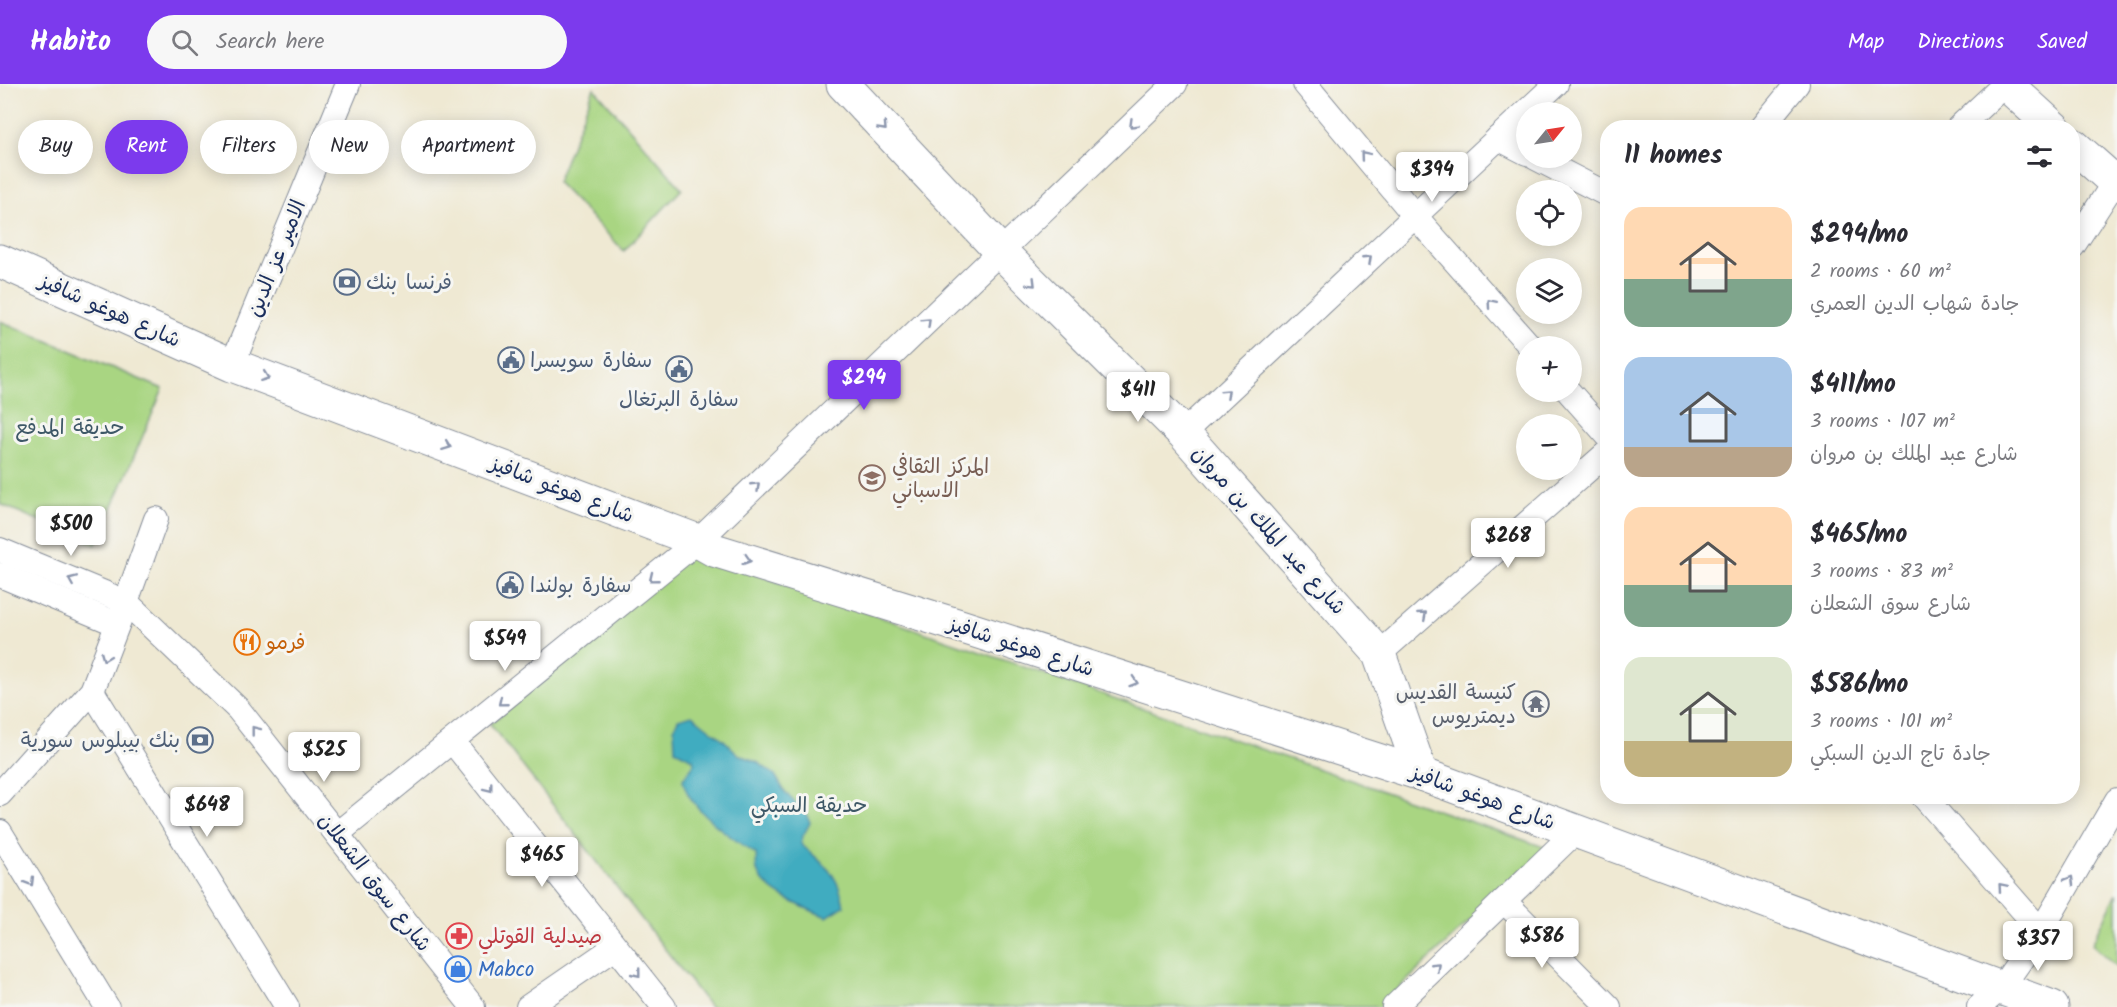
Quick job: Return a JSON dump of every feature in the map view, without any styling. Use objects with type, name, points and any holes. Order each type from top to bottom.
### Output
[{"type":"main road","name":"شارع عبد الملك بن مروان","points":[[843,84],[1000,252],[1183,433],[1379,654],[1421,774]]},
{"type":"main road","points":[[2005,84],[2045,120]]},
{"type":"main road","points":[[2080,151],[2116,181]]},
{"type":"main road","name":"شارع هوغو شافيز","points":[[0,261],[232,365],[698,541],[714,550],[960,626],[1421,774],[1576,831],[1995,1001],[2052,1007]]},
{"type":"street","name":"الامير عز الدين","points":[[232,365],[348,84]]},
{"type":"street","points":[[337,834],[698,541],[1175,84]]},
{"type":"street","points":[[1305,84],[1415,216],[1521,336]]},
{"type":"street","points":[[1183,433],[1556,84]]},
{"type":"street","points":[[1768,120],[1797,84]]},
{"type":"street","points":[[1967,120],[2005,84]]},
{"type":"street","points":[[1498,138],[1516,147]]},
{"type":"street","points":[[1555,168],[1600,191]]},
{"type":"street","points":[[2080,235],[2116,181]]},
{"type":"street","points":[[1578,402],[1600,427]]},
{"type":"street","points":[[1379,654],[1600,459]]},
{"type":"street","points":[[0,794],[92,691],[156,519]]},
{"type":"street","points":[[0,550],[122,613]]},
{"type":"street","points":[[0,575],[122,613]]},
{"type":"street","name":"شارع سوق الشعلان","points":[[122,613],[238,710],[473,1007]]},
{"type":"street","points":[[92,691],[287,1007]]},
{"type":"street","points":[[453,742],[664,1007]]},
{"type":"street","points":[[1995,1001],[2041,931],[2117,800]]},
{"type":"street","points":[[1930,804],[2041,931]]},
{"type":"street","points":[[1394,1007],[1576,831]]},
{"type":"street","points":[[0,832],[107,1007]]},
{"type":"street","points":[[1504,901],[1609,1007]]},
{"type":"street","points":[[528,1007],[615,947]]},
{"type":"green space","points":[[594,88],[682,189],[624,251],[557,182]]},
{"type":"green space","name":"حديقة المدفع","points":[[0,321],[163,389],[96,545],[0,504]]},
{"type":"green space","name":"حديقة السبكي","points":[[692,552],[1547,848],[1379,1007],[710,1007],[490,724]]},
{"type":"green space","points":[[2117,893],[2117,967],[2092,944]]},
{"type":"water","points":[[692,715],[738,754],[757,762],[775,775],[785,792],[808,816],[810,823],[801,844],[824,864],[834,877],[844,906],[827,917],[799,905],[770,888],[758,873],[756,854],[712,822],[692,801],[683,779],[694,764],[693,759],[675,750],[674,729],[678,719]]},
{"type":"place","name":"فرنسا بنك","points":[[347,282]]},
{"type":"place","name":"سفارة سويسرا","points":[[511,360]]},
{"type":"place","name":"سفارة البرتغال","points":[[679,369]]},
{"type":"place","name":"المركز الثقافي الاسباني","points":[[872,478]]},
{"type":"place","name":"سفارة بولندا","points":[[510,585]]},
{"type":"place","name":"فرمو","points":[[247,642]]},
{"type":"place","name":"كنيسة القديس ديمتريوس","points":[[1536,704]]},
{"type":"place","name":"بنك بيبلوس سورية","points":[[200,740]]},
{"type":"place","name":"صيدلية القوتلي","points":[[459,936]]},
{"type":"place","name":"Mabco","points":[[458,969]]}]
